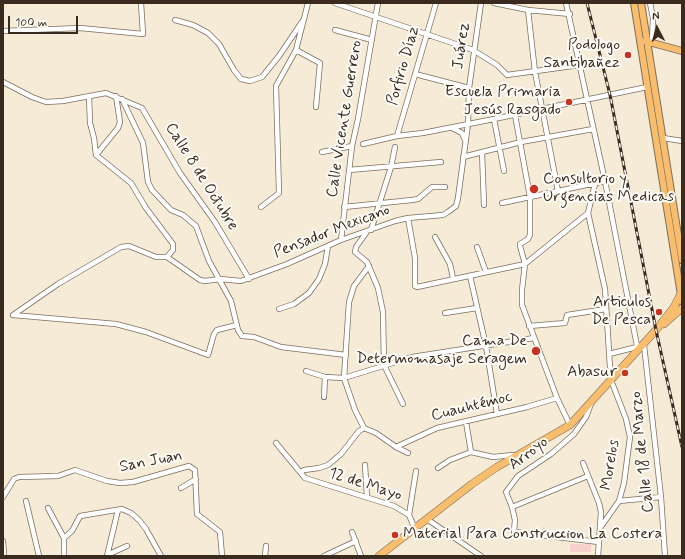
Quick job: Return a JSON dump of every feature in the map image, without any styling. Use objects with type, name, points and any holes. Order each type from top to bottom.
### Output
[{"type":"highway","points":[[379,556],[472,484],[570,425],[656,330],[674,307],[682,292]]},
{"type":"highway","points":[[656,330],[682,308]]},
{"type":"main road","points":[[634,3],[659,162],[682,292],[682,302]]},
{"type":"main road","points":[[641,3],[650,43],[666,161],[682,260]]},
{"type":"main road","points":[[640,40],[682,51]]},
{"type":"main road","points":[[659,162],[666,161]]},
{"type":"street","points":[[3,31],[80,28],[143,34],[141,3]]},
{"type":"street","points":[[261,207],[279,193],[276,86],[296,50],[308,3]]},
{"type":"street","points":[[335,3],[375,18],[473,50],[497,65],[507,75],[580,65]]},
{"type":"street","name":"Calle Vicente Guerrero","points":[[341,240],[352,146],[378,3]]},
{"type":"street","name":"Porfirio Díaz","points":[[397,136],[436,3]]},
{"type":"street","name":"Juárez","points":[[456,206],[468,124],[469,88],[473,50],[481,3]]},
{"type":"street","points":[[494,3],[528,10],[570,14]]},
{"type":"street","name":"Calle 18 de Marzo","points":[[566,3],[570,14],[640,348],[662,497],[665,556]]},
{"type":"street","points":[[650,3],[654,18],[650,43]]},
{"type":"street","points":[[528,10],[534,72],[558,191]]},
{"type":"street","points":[[175,20],[193,25],[208,33],[219,44],[234,70],[241,78],[250,81],[262,77],[279,56],[305,18]]},
{"type":"street","points":[[335,30],[372,40]]},
{"type":"street","points":[[296,50],[319,61],[320,63],[316,107]]},
{"type":"street","points":[[415,74],[469,88]]},
{"type":"street","points":[[3,82],[32,97],[46,102],[63,102],[106,93],[116,96],[120,122],[118,128],[96,155]]},
{"type":"street","points":[[363,144],[397,136],[452,128],[647,87]]},
{"type":"street","points":[[89,96],[90,123],[96,155],[131,183],[146,208],[173,244],[173,250],[167,257]]},
{"type":"street","name":"Calle 8 de Octubre","points":[[116,96],[137,105],[145,112],[180,173],[215,222],[249,279]]},
{"type":"street","points":[[122,99],[143,144],[148,182],[152,190],[171,210],[183,215],[196,226],[209,262],[220,278],[231,301],[237,325],[242,336],[254,337],[273,345],[346,355]]},
{"type":"street","points":[[515,115],[530,197],[530,236],[520,246],[525,264],[522,305],[557,398],[570,425]]},
{"type":"street","points":[[494,119],[504,171]]},
{"type":"street","points":[[452,128],[462,133],[465,140]]},
{"type":"street","points":[[463,157],[521,142],[593,129]]},
{"type":"street","points":[[663,138],[682,141]]},
{"type":"street","points":[[322,152],[352,146]]},
{"type":"street","points":[[395,147],[391,167],[380,203],[369,231],[355,252],[365,258],[378,288],[383,312],[384,365],[403,404]]},
{"type":"street","points":[[482,152],[484,205]]},
{"type":"street","points":[[349,170],[441,162]]},
{"type":"street","points":[[502,203],[605,181]]},
{"type":"street","points":[[595,184],[588,214],[605,289],[610,367]]},
{"type":"street","points":[[344,207],[412,200],[418,198],[432,187],[445,187]]},
{"type":"street","name":"Pensador Mexicano","points":[[220,278],[241,281],[249,279],[341,240],[408,218],[443,215],[456,206]]},
{"type":"street","points":[[408,218],[415,258],[415,286],[417,287],[453,278],[470,276],[525,264],[588,214]]},
{"type":"street","points":[[435,236],[450,264],[453,278]]},
{"type":"street","points":[[220,278],[205,281],[200,280],[167,257],[156,257],[129,246],[121,247],[52,287],[13,315],[116,324],[146,332],[208,355],[214,334],[217,330],[237,325]]},
{"type":"street","points":[[279,309],[294,304],[309,293],[319,279],[325,264],[328,246]]},
{"type":"street","points":[[477,247],[486,272]]},
{"type":"street","points":[[369,266],[354,286],[348,302],[344,378],[355,410],[364,428],[376,433],[396,447],[408,453]]},
{"type":"street","points":[[470,276],[486,346],[497,414]]},
{"type":"street","points":[[445,313],[477,308]]},
{"type":"street","points":[[529,326],[565,324],[567,315],[606,309]]},
{"type":"street","points":[[306,371],[325,377],[344,378],[384,365],[428,354],[534,338]]},
{"type":"street","points":[[609,354],[640,348]]},
{"type":"street","points":[[324,397],[325,377]]},
{"type":"street","name":"Morelos","points":[[600,528],[619,500],[624,483],[630,437],[626,419],[611,380]]},
{"type":"street","name":"Cuauhtémoc","points":[[396,447],[437,428],[466,422],[557,398]]},
{"type":"street","name":"Arroyo","points":[[591,403],[586,417],[574,434],[551,454],[518,476],[507,489],[507,494],[515,520],[514,532],[599,542]]},
{"type":"street","points":[[466,422],[471,452]]},
{"type":"street","points":[[301,472],[328,465],[341,454],[359,431],[364,428]]},
{"type":"street","name":"12 de Mayo","points":[[276,443],[305,478],[394,506],[409,515],[415,529]]},
{"type":"street","points":[[438,468],[450,460],[471,452],[498,457],[518,455]]},
{"type":"street","points":[[583,463],[599,504],[600,528],[598,556]]},
{"type":"street","points":[[365,465],[367,497]]},
{"type":"street","name":"San Juan","points":[[3,497],[14,480],[20,477],[58,476],[75,470],[107,481],[133,482],[190,466],[196,470],[197,514],[220,532],[222,556]]},
{"type":"street","points":[[409,515],[416,471]]},
{"type":"street","points":[[512,507],[588,476]]},
{"type":"street","points":[[181,488],[196,479]]},
{"type":"street","points":[[619,500],[662,497]]},
{"type":"street","points":[[26,501],[39,556]]},
{"type":"street","points":[[48,508],[64,538],[64,556]]},
{"type":"street","points":[[107,556],[118,510]]},
{"type":"street","points":[[64,538],[72,531],[80,516],[126,510],[139,520],[146,529],[161,556]]},
{"type":"street","points":[[427,519],[481,556]]},
{"type":"street","points":[[352,532],[361,556]]},
{"type":"street","points":[[3,541],[3,554],[9,556]]},
{"type":"street","points":[[324,556],[356,541]]},
{"type":"street","points":[[107,556],[127,546]]},
{"type":"street","points":[[265,556],[266,546]]},
{"type":"shaded area","points":[[570,544],[591,544],[591,552],[570,552]]},
{"type":"railway","points":[[587,3],[610,95],[656,330],[682,447]]},
{"type":"place","name":"Podologo Santibañez","points":[[628,55]]},
{"type":"place","name":"Escuela Primaria Jesús Rasgado","points":[[569,102]]},
{"type":"place","name":"Consultorio y Urgencias Medicas","points":[[534,189]]},
{"type":"place","name":"Articulos De Pesca","points":[[659,312]]},
{"type":"place","name":"Cama De Determomasaje Seragem","points":[[536,351]]},
{"type":"place","name":"Abasur","points":[[625,373]]},
{"type":"place","name":"Material Para Construccion La Costera","points":[[395,535]]}]
